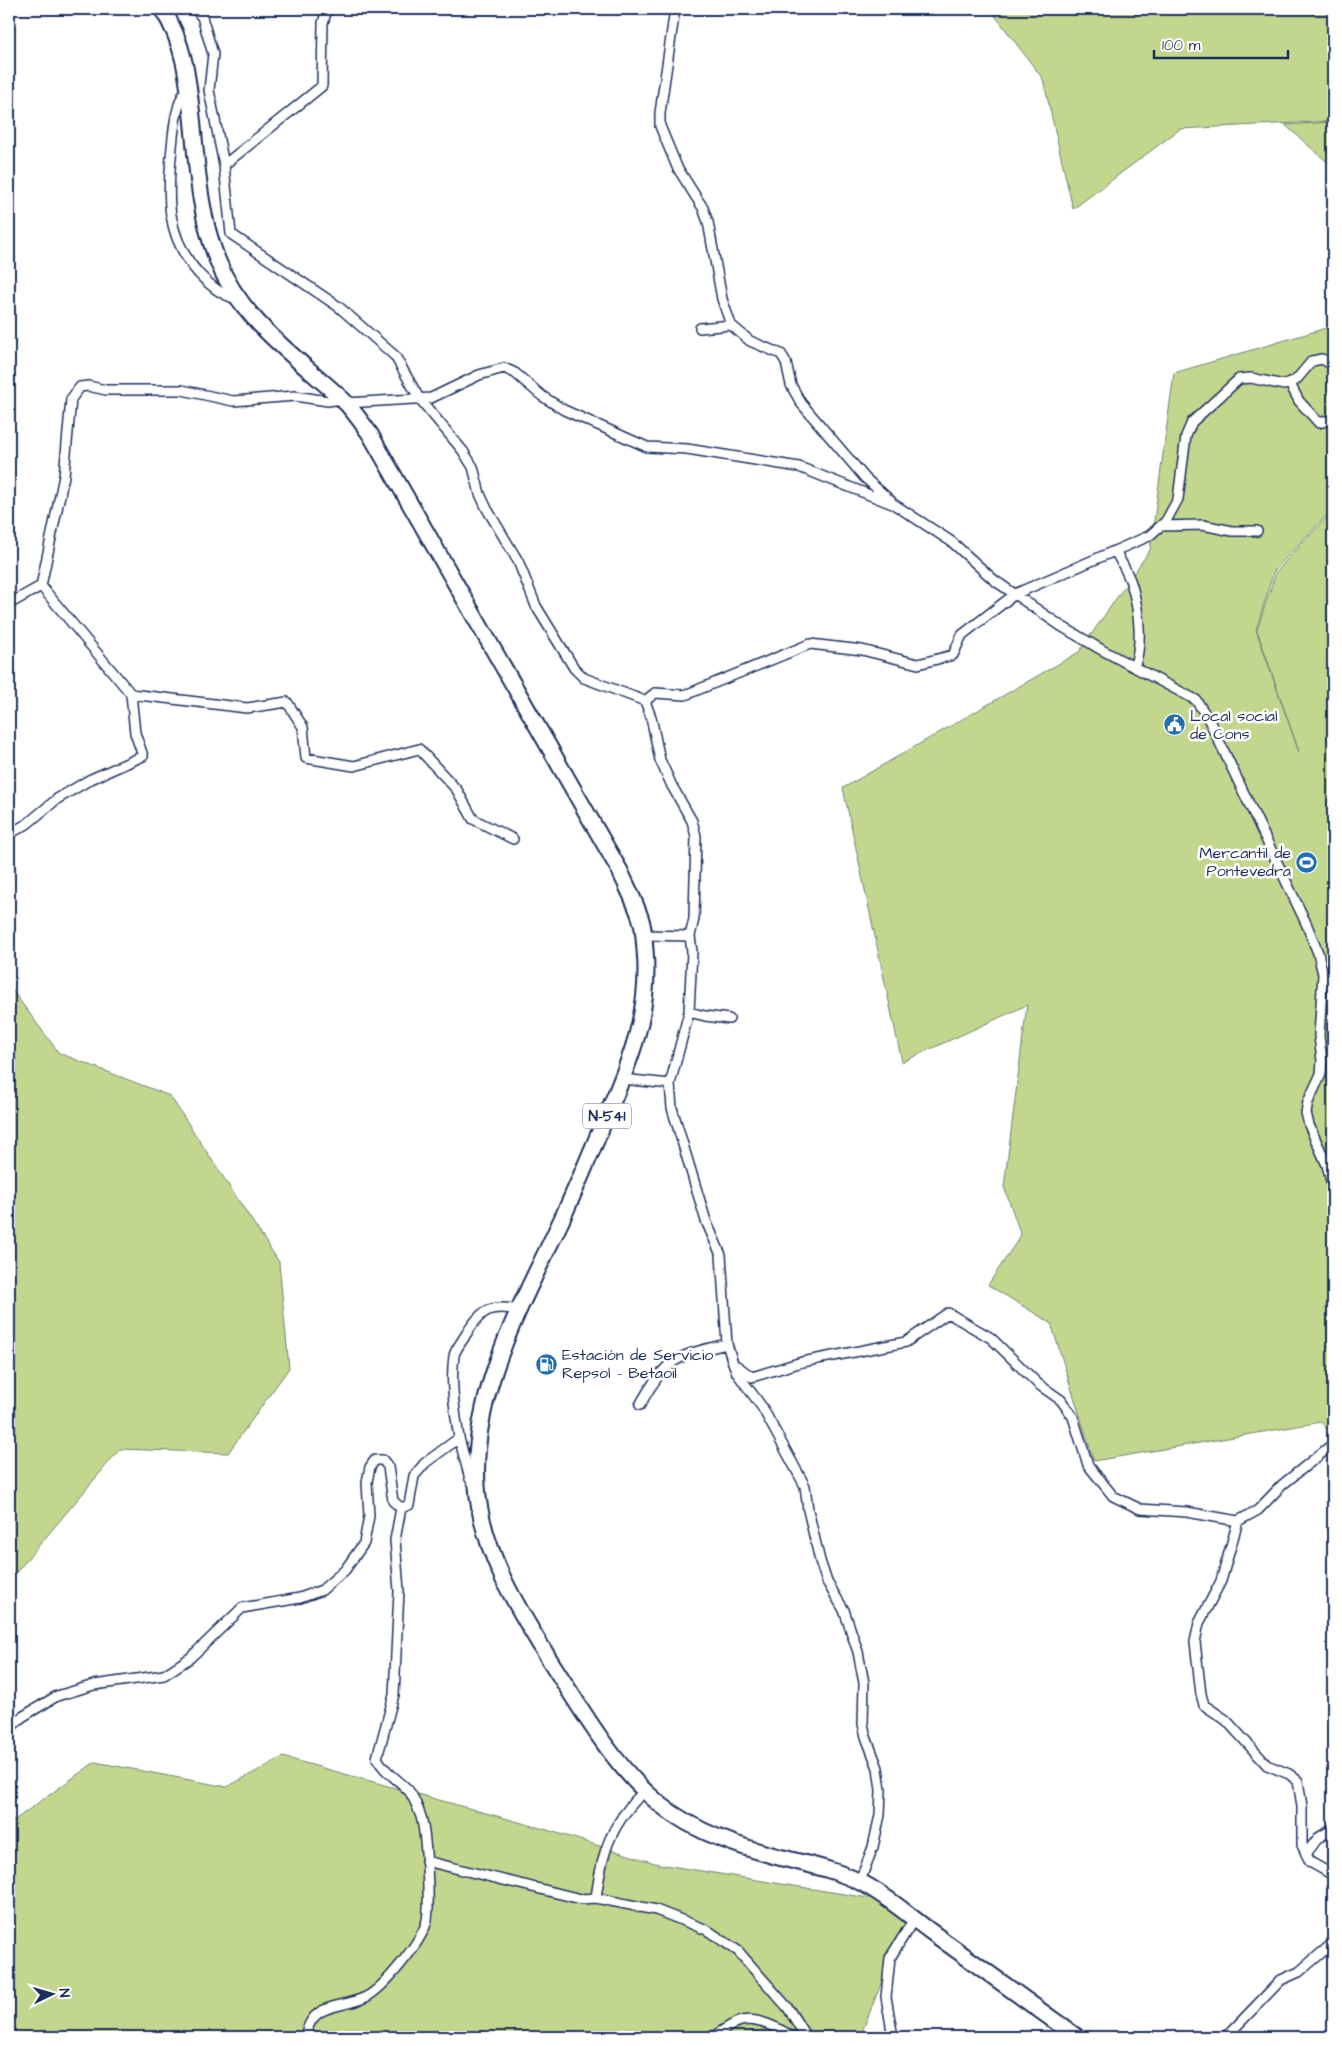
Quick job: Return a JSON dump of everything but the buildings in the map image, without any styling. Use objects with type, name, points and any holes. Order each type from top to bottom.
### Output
[{"type":"highway","name":"N-541","points":[[162,9],[181,47],[189,85],[202,208],[217,261],[237,299],[280,344],[343,401],[370,434],[620,871],[642,921],[647,973],[642,1023],[622,1079],[562,1218],[518,1310],[492,1380],[477,1447],[477,1489],[485,1529],[497,1565],[524,1619],[586,1716],[618,1761],[644,1791],[660,1805],[701,1830],[731,1842],[860,1881],[1077,2037]]},
{"type":"street","points":[[195,9],[202,17],[212,54],[209,90],[224,165],[231,234],[339,306],[395,356],[420,398],[463,451],[473,467],[480,494],[487,509],[518,561],[536,606],[574,668],[584,678],[645,701],[651,717],[660,760],[692,821],[696,836],[694,919],[690,936],[692,952],[689,1012],[670,1084],[672,1108],[706,1221],[721,1255],[727,1344],[732,1360],[737,1373],[762,1407],[805,1486],[808,1510],[820,1562],[827,1582],[844,1610],[858,1652],[864,1683],[863,1724],[878,1768],[881,1790],[880,1815],[873,1847],[860,1881]]},
{"type":"street","points":[[224,165],[322,86],[323,23],[327,9]]},
{"type":"street","points":[[674,9],[660,113],[660,126],[677,167],[703,208],[708,222],[722,299],[731,325],[750,341],[781,354],[786,362],[791,385],[801,403],[866,478],[895,505],[952,542],[994,580],[1061,626],[1196,700],[1209,720],[1306,923],[1318,953],[1323,974],[1320,1036],[1322,1061],[1321,1074],[1308,1102],[1306,1113],[1309,1125],[1327,1165],[1333,1189]]},
{"type":"street","points":[[189,85],[181,95],[174,126],[169,175],[170,210],[176,241],[192,265],[207,282],[222,294],[237,299]]},
{"type":"street","points":[[700,328],[731,325]]},
{"type":"street","points":[[645,701],[655,694],[685,695],[810,644],[862,650],[918,664],[953,655],[962,635],[1015,594],[1149,536],[1161,526],[1166,521],[1178,499],[1186,436],[1192,422],[1239,379],[1251,378],[1284,384],[1296,380],[1312,362],[1322,359],[1333,365]]},
{"type":"street","points":[[9,604],[41,586],[64,476],[71,399],[80,387],[88,386],[106,390],[182,390],[233,401],[295,396],[328,401],[431,398],[479,374],[504,368],[515,372],[542,396],[564,410],[647,446],[693,450],[799,467],[895,505]]},
{"type":"street","points":[[1290,382],[1299,402],[1319,424],[1333,418]]},
{"type":"street","points":[[1161,526],[1202,525],[1232,530],[1257,531]]},
{"type":"street","points":[[1115,551],[1132,585],[1140,636],[1138,656],[1134,667]]},
{"type":"street","points":[[9,834],[27,824],[57,799],[91,779],[143,756],[135,733],[131,694],[41,586]]},
{"type":"street","points":[[131,694],[247,708],[287,702],[303,727],[306,758],[354,766],[419,749],[457,790],[474,819],[513,839]]},
{"type":"street","points":[[643,935],[690,936]]},
{"type":"street","points":[[689,1012],[728,1019]]},
{"type":"street","points":[[622,1079],[670,1084]]},
{"type":"street","points":[[477,1489],[470,1479],[459,1438],[453,1394],[454,1354],[474,1322],[489,1309],[500,1306],[518,1310]]},
{"type":"street","points":[[732,1360],[749,1376],[757,1376],[802,1362],[906,1342],[948,1313],[991,1338],[1038,1384],[1061,1400],[1073,1417],[1088,1465],[1113,1496],[1140,1509],[1186,1512],[1238,1521],[1258,1510],[1282,1486],[1333,1444]]},
{"type":"street","points":[[640,1404],[652,1384],[671,1362],[682,1356],[727,1344]]},
{"type":"street","points":[[401,1508],[409,1505],[414,1476],[425,1462],[459,1438]]},
{"type":"street","points":[[9,1730],[22,1717],[57,1696],[94,1685],[164,1675],[190,1658],[222,1625],[242,1608],[300,1598],[322,1590],[345,1570],[364,1543],[370,1516],[367,1482],[370,1467],[375,1460],[383,1460],[388,1466],[393,1501],[401,1508]]},
{"type":"street","points":[[305,2037],[310,2021],[319,2010],[366,1996],[383,1984],[415,1946],[426,1923],[428,1899],[421,1816],[410,1791],[381,1765],[377,1758],[394,1695],[399,1592],[395,1540],[401,1508]]},
{"type":"street","points":[[1238,1521],[1221,1581],[1199,1623],[1195,1642],[1201,1694],[1204,1705],[1226,1720],[1267,1765],[1289,1774],[1298,1781],[1302,1806],[1302,1845],[1310,1862],[1333,1875]]},
{"type":"street","points":[[596,1898],[600,1868],[613,1830],[629,1806],[644,1791]]},
{"type":"street","points":[[1306,1854],[1318,1838],[1333,1829]]},
{"type":"street","points":[[426,1861],[581,1899],[596,1898],[656,1910],[707,1930],[738,1951],[788,2008],[806,2037]]},
{"type":"street","points":[[893,2037],[886,1997],[890,1958],[914,1919]]},
{"type":"street","points":[[1221,2037],[1229,2034],[1281,1980],[1299,1972],[1333,1943]]},
{"type":"street","points":[[714,2037],[741,2021],[750,2021],[767,2024],[792,2037]]},
{"type":"green space","points":[[990,9],[1333,9],[1333,121],[1180,129],[1073,209],[1043,79]]},
{"type":"green space","points":[[1333,122],[1333,167],[1285,125]]},
{"type":"green space","points":[[1333,326],[1333,508],[1274,571],[1256,630],[1299,752],[1257,630],[1276,572],[1333,510],[1333,1436],[1321,1422],[1094,1461],[1051,1323],[988,1285],[1021,1235],[1004,1187],[1027,1005],[902,1062],[843,788],[1079,652],[1150,550],[1174,373]]},
{"type":"green space","points":[[9,986],[59,1053],[170,1096],[279,1262],[289,1368],[228,1453],[120,1449],[9,1581]]},
{"type":"green space","points":[[283,1757],[544,1829],[658,1864],[912,1905],[860,2037],[9,2037],[9,1824],[95,1762],[227,1787]]},
{"type":"place","name":"Local social de Cons","points":[[1174,725]]},
{"type":"place","name":"Mercantil de Pontevedra","points":[[1307,862]]},
{"type":"place","name":"Estación de Servicio Repsol - Betaoil","points":[[546,1364]]}]
